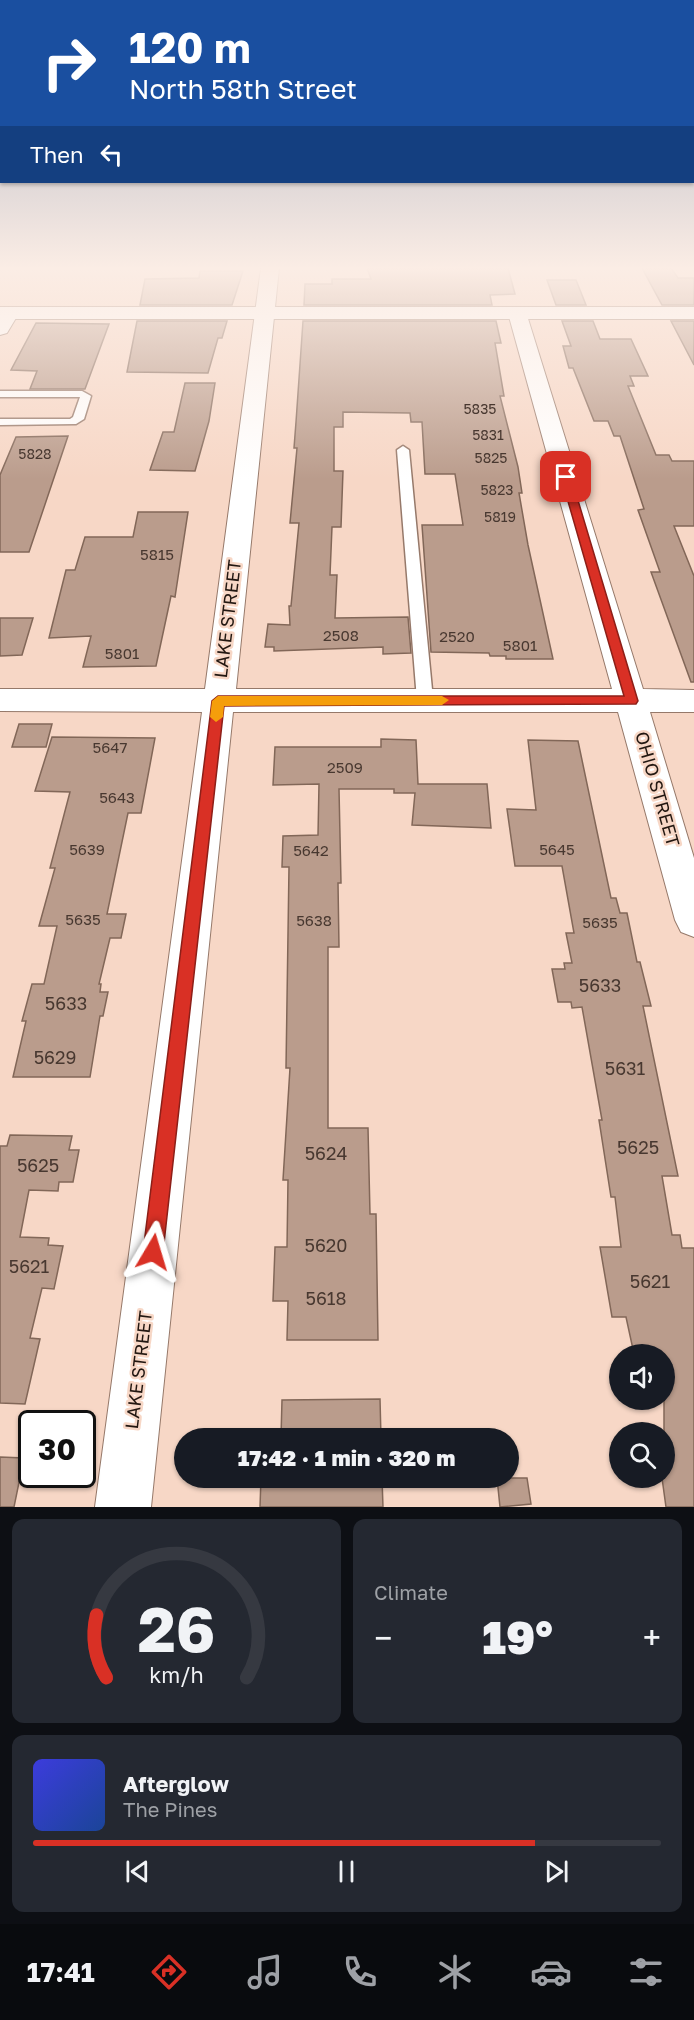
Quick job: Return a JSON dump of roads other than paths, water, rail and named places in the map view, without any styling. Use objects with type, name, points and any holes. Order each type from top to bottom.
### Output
[{"type":"street","name":"LAKE STREET","points":[[123,1507],[261,338]]},
{"type":"street","name":"OHIO STREET","points":[[525,338],[694,920]]},
{"type":"street","points":[[0,700],[694,701]]},
{"type":"lane","points":[[0,394],[82,394],[86,396],[78,419],[72,422],[0,422]]},
{"type":"lane","points":[[403,450],[425,700]]}]
